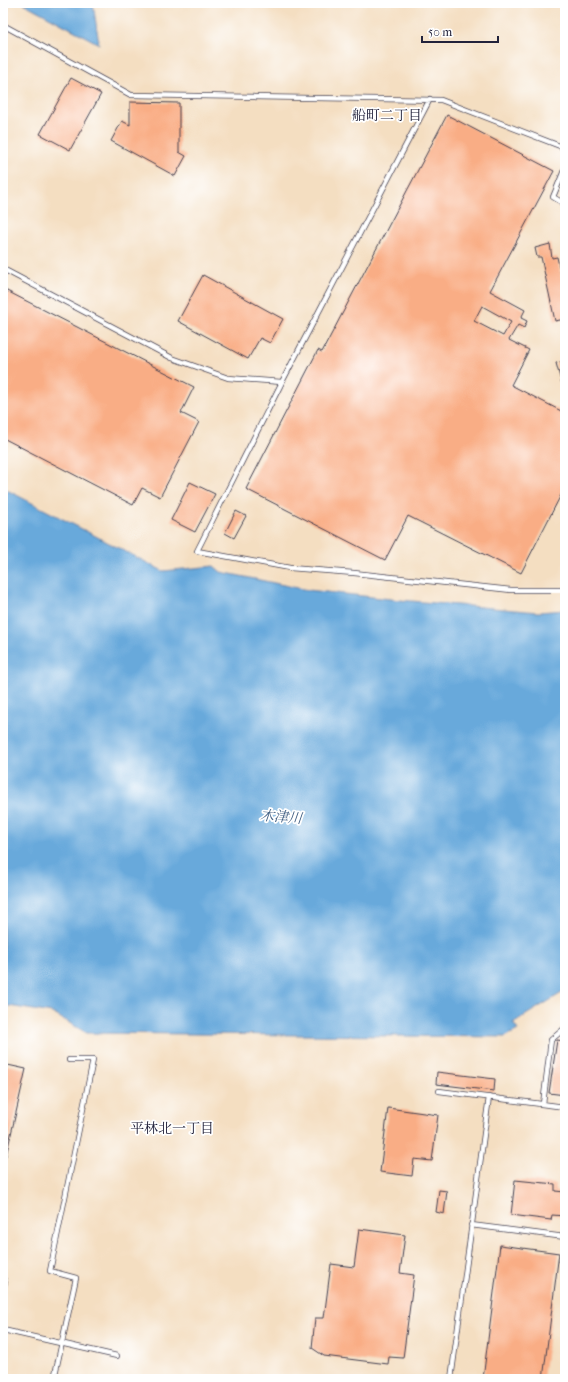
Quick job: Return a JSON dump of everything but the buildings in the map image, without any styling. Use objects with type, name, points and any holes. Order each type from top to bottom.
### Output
[{"type":"lane","points":[[3,25],[131,95],[441,100],[565,148]]},
{"type":"lane","points":[[430,99],[282,382],[197,551],[290,568],[354,573],[511,590],[565,590]]},
{"type":"lane","points":[[565,168],[553,197],[563,203],[565,202]]},
{"type":"lane","points":[[3,269],[172,358],[196,368],[228,378],[282,382]]},
{"type":"lane","points":[[543,1104],[552,1040],[565,1028]]},
{"type":"lane","points":[[54,1379],[76,1278],[50,1270],[93,1060],[69,1060]]},
{"type":"lane","points":[[439,1091],[565,1107]]},
{"type":"lane","points":[[451,1379],[488,1097]]},
{"type":"lane","points":[[472,1225],[565,1237]]},
{"type":"lane","points":[[3,1290],[5,1281]]},
{"type":"lane","points":[[3,1330],[117,1356]]},
{"type":"water","points":[[23,3],[93,3],[99,44]]},
{"type":"water","name":"木津川","points":[[3,488],[163,571],[214,566],[221,572],[308,590],[538,612],[565,610],[565,991],[513,1023],[518,1030],[505,1037],[87,1033],[52,1013],[3,1005]]},
{"type":"district","name":"船町二丁目","points":[[387,115]]},
{"type":"district","name":"平林北一丁目","points":[[172,1128]]}]
